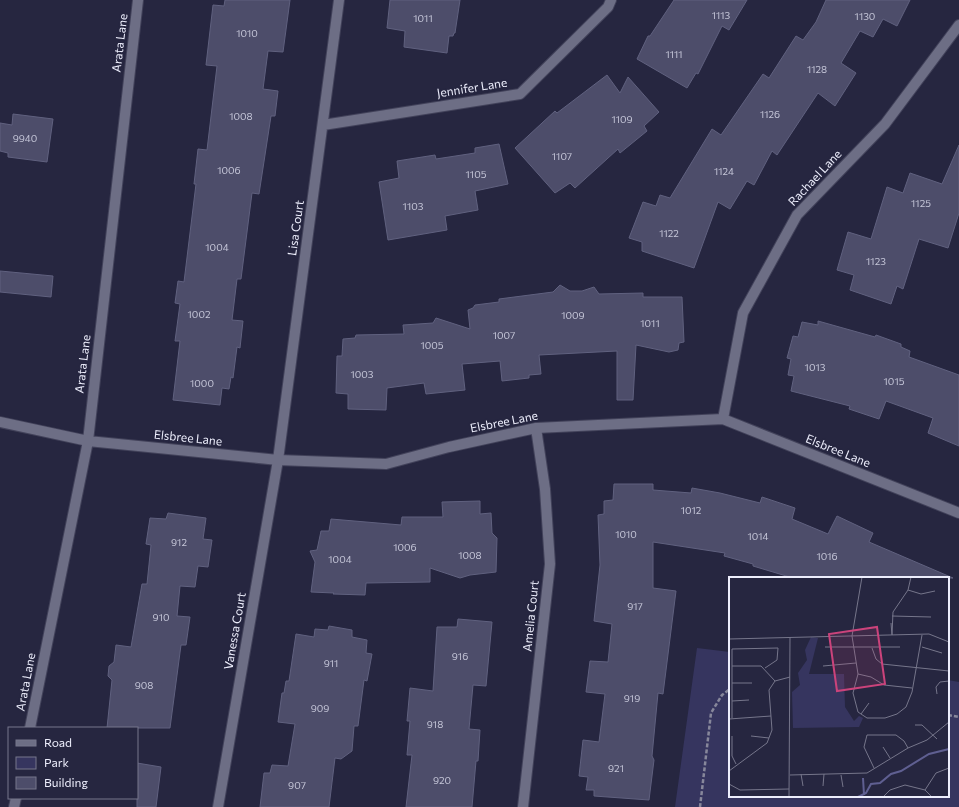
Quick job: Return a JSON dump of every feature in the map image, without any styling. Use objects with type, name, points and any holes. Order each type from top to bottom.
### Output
[{"type":"street","name":"Arata Lane","points":[[30,727],[88,441],[138,0]]},
{"type":"street","name":"Lisa Court","points":[[278,460],[339,0]]},
{"type":"street","name":"Jennifer Lane","points":[[323,125],[520,94],[608,7],[611,0]]},
{"type":"street","name":"Rachael Lane","points":[[723,419],[743,313],[797,215],[885,124],[959,25]]},
{"type":"street","name":"Elsbree Lane","points":[[0,422],[88,441],[278,460],[386,464],[449,447],[536,428],[723,419],[959,513]]},
{"type":"street","name":"Amelia Court","points":[[523,807],[550,564],[546,489],[536,428]]},
{"type":"street","name":"Vanessa Court","points":[[218,807],[278,460]]},
{"type":"path","points":[[700,807],[711,712],[722,695],[729,690]]},
{"type":"path","points":[[949,715],[959,717]]},
{"type":"green space","points":[[697,648],[729,652],[729,797],[949,797],[949,680],[959,682],[959,807],[675,807]]},
{"type":"building","points":[[225,0],[290,0],[283,52],[268,51],[263,89],[278,91],[275,116],[271,116],[259,194],[252,193],[241,279],[237,279],[232,320],[243,321],[240,348],[237,347],[233,378],[231,377],[229,389],[222,388],[220,405],[173,400],[180,341],[175,341],[180,304],[175,303],[178,281],[184,282],[196,184],[194,184],[198,149],[207,150],[217,66],[206,65],[213,5],[224,6]]},
{"type":"building","points":[[390,0],[460,0],[455,33],[453,36],[449,36],[447,53],[404,47],[405,31],[387,28]]},
{"type":"building","points":[[674,0],[747,0],[729,30],[722,26],[698,74],[696,73],[687,88],[637,59],[648,36],[650,36]]},
{"type":"building","points":[[826,0],[910,0],[897,26],[883,19],[873,37],[860,31],[841,63],[856,73],[835,106],[818,93],[777,155],[772,151],[754,185],[747,181],[730,209],[718,202],[694,268],[642,251],[642,242],[629,238],[643,202],[656,206],[660,195],[670,198],[712,129],[721,135],[763,74],[769,78],[796,36],[803,40],[816,22]]},
{"type":"building","points":[[607,75],[620,93],[628,77],[659,112],[644,126],[647,131],[620,153],[618,149],[575,188],[570,183],[555,193],[515,148],[555,111],[557,113]]},
{"type":"building","points":[[13,114],[53,119],[47,162],[8,157],[8,153],[0,151],[0,123],[12,125]]},
{"type":"building","points":[[499,144],[508,184],[475,191],[478,210],[445,216],[447,230],[388,240],[379,182],[399,178],[397,161],[435,155],[436,159],[475,153],[475,148]]},
{"type":"building","points":[[959,145],[959,213],[948,248],[919,239],[903,289],[897,286],[891,304],[850,290],[854,275],[837,270],[848,232],[871,239],[887,187],[903,193],[910,173],[942,184]]},
{"type":"building","points":[[0,271],[53,276],[51,297],[0,292]]},
{"type":"building","points":[[560,285],[570,291],[582,291],[594,287],[599,294],[643,293],[643,297],[682,297],[684,342],[679,343],[678,350],[669,352],[636,345],[633,400],[617,400],[617,351],[539,355],[541,374],[529,375],[529,378],[502,381],[500,361],[462,364],[465,390],[426,394],[424,383],[387,388],[386,410],[348,409],[348,394],[336,393],[337,356],[342,356],[343,339],[355,338],[356,335],[404,334],[403,325],[433,323],[436,318],[470,329],[468,310],[473,308],[475,305],[499,302],[499,299],[553,292]]},
{"type":"building","points":[[818,321],[875,337],[876,335],[901,344],[901,347],[910,351],[909,357],[959,375],[959,446],[928,433],[933,418],[886,401],[879,419],[849,409],[850,406],[791,391],[794,376],[788,375],[791,359],[787,358],[793,336],[798,337],[802,322],[818,325]]},
{"type":"building","points":[[614,484],[653,484],[653,490],[691,493],[692,488],[760,503],[762,497],[795,508],[792,519],[828,534],[837,516],[873,533],[869,542],[953,578],[790,577],[753,566],[753,564],[724,556],[725,553],[653,542],[653,588],[676,591],[663,694],[658,693],[652,756],[654,760],[649,800],[594,796],[594,790],[586,790],[588,777],[579,776],[583,740],[599,742],[605,694],[586,692],[590,661],[608,662],[612,624],[594,621],[600,565],[598,515],[604,514],[604,501],[613,500]]},
{"type":"building","points":[[480,501],[480,514],[491,513],[492,533],[497,538],[496,572],[470,575],[460,578],[430,568],[430,582],[366,583],[365,595],[311,592],[315,562],[310,551],[317,550],[321,531],[329,531],[331,519],[401,525],[402,517],[443,517],[442,502]]},
{"type":"building","points":[[168,513],[206,518],[203,539],[212,540],[208,567],[198,566],[195,587],[180,586],[177,616],[190,617],[186,645],[181,645],[170,728],[107,727],[112,680],[108,676],[109,666],[114,662],[116,645],[131,647],[142,584],[147,584],[151,545],[146,544],[150,518],[166,519]]},
{"type":"building","points":[[458,619],[492,622],[486,686],[473,685],[469,729],[480,730],[478,761],[476,761],[472,807],[406,807],[412,755],[407,755],[410,721],[407,721],[410,688],[433,691],[437,627],[457,627]]},
{"type":"building","points":[[329,626],[352,630],[352,637],[367,640],[366,653],[372,654],[367,681],[364,680],[358,726],[354,726],[352,751],[341,759],[335,758],[329,807],[260,807],[264,773],[270,773],[272,765],[288,766],[295,724],[278,722],[282,693],[284,693],[286,681],[289,681],[296,634],[314,637],[315,629],[328,630]]},
{"type":"building","points":[[138,763],[161,767],[156,807],[137,807]]}]
